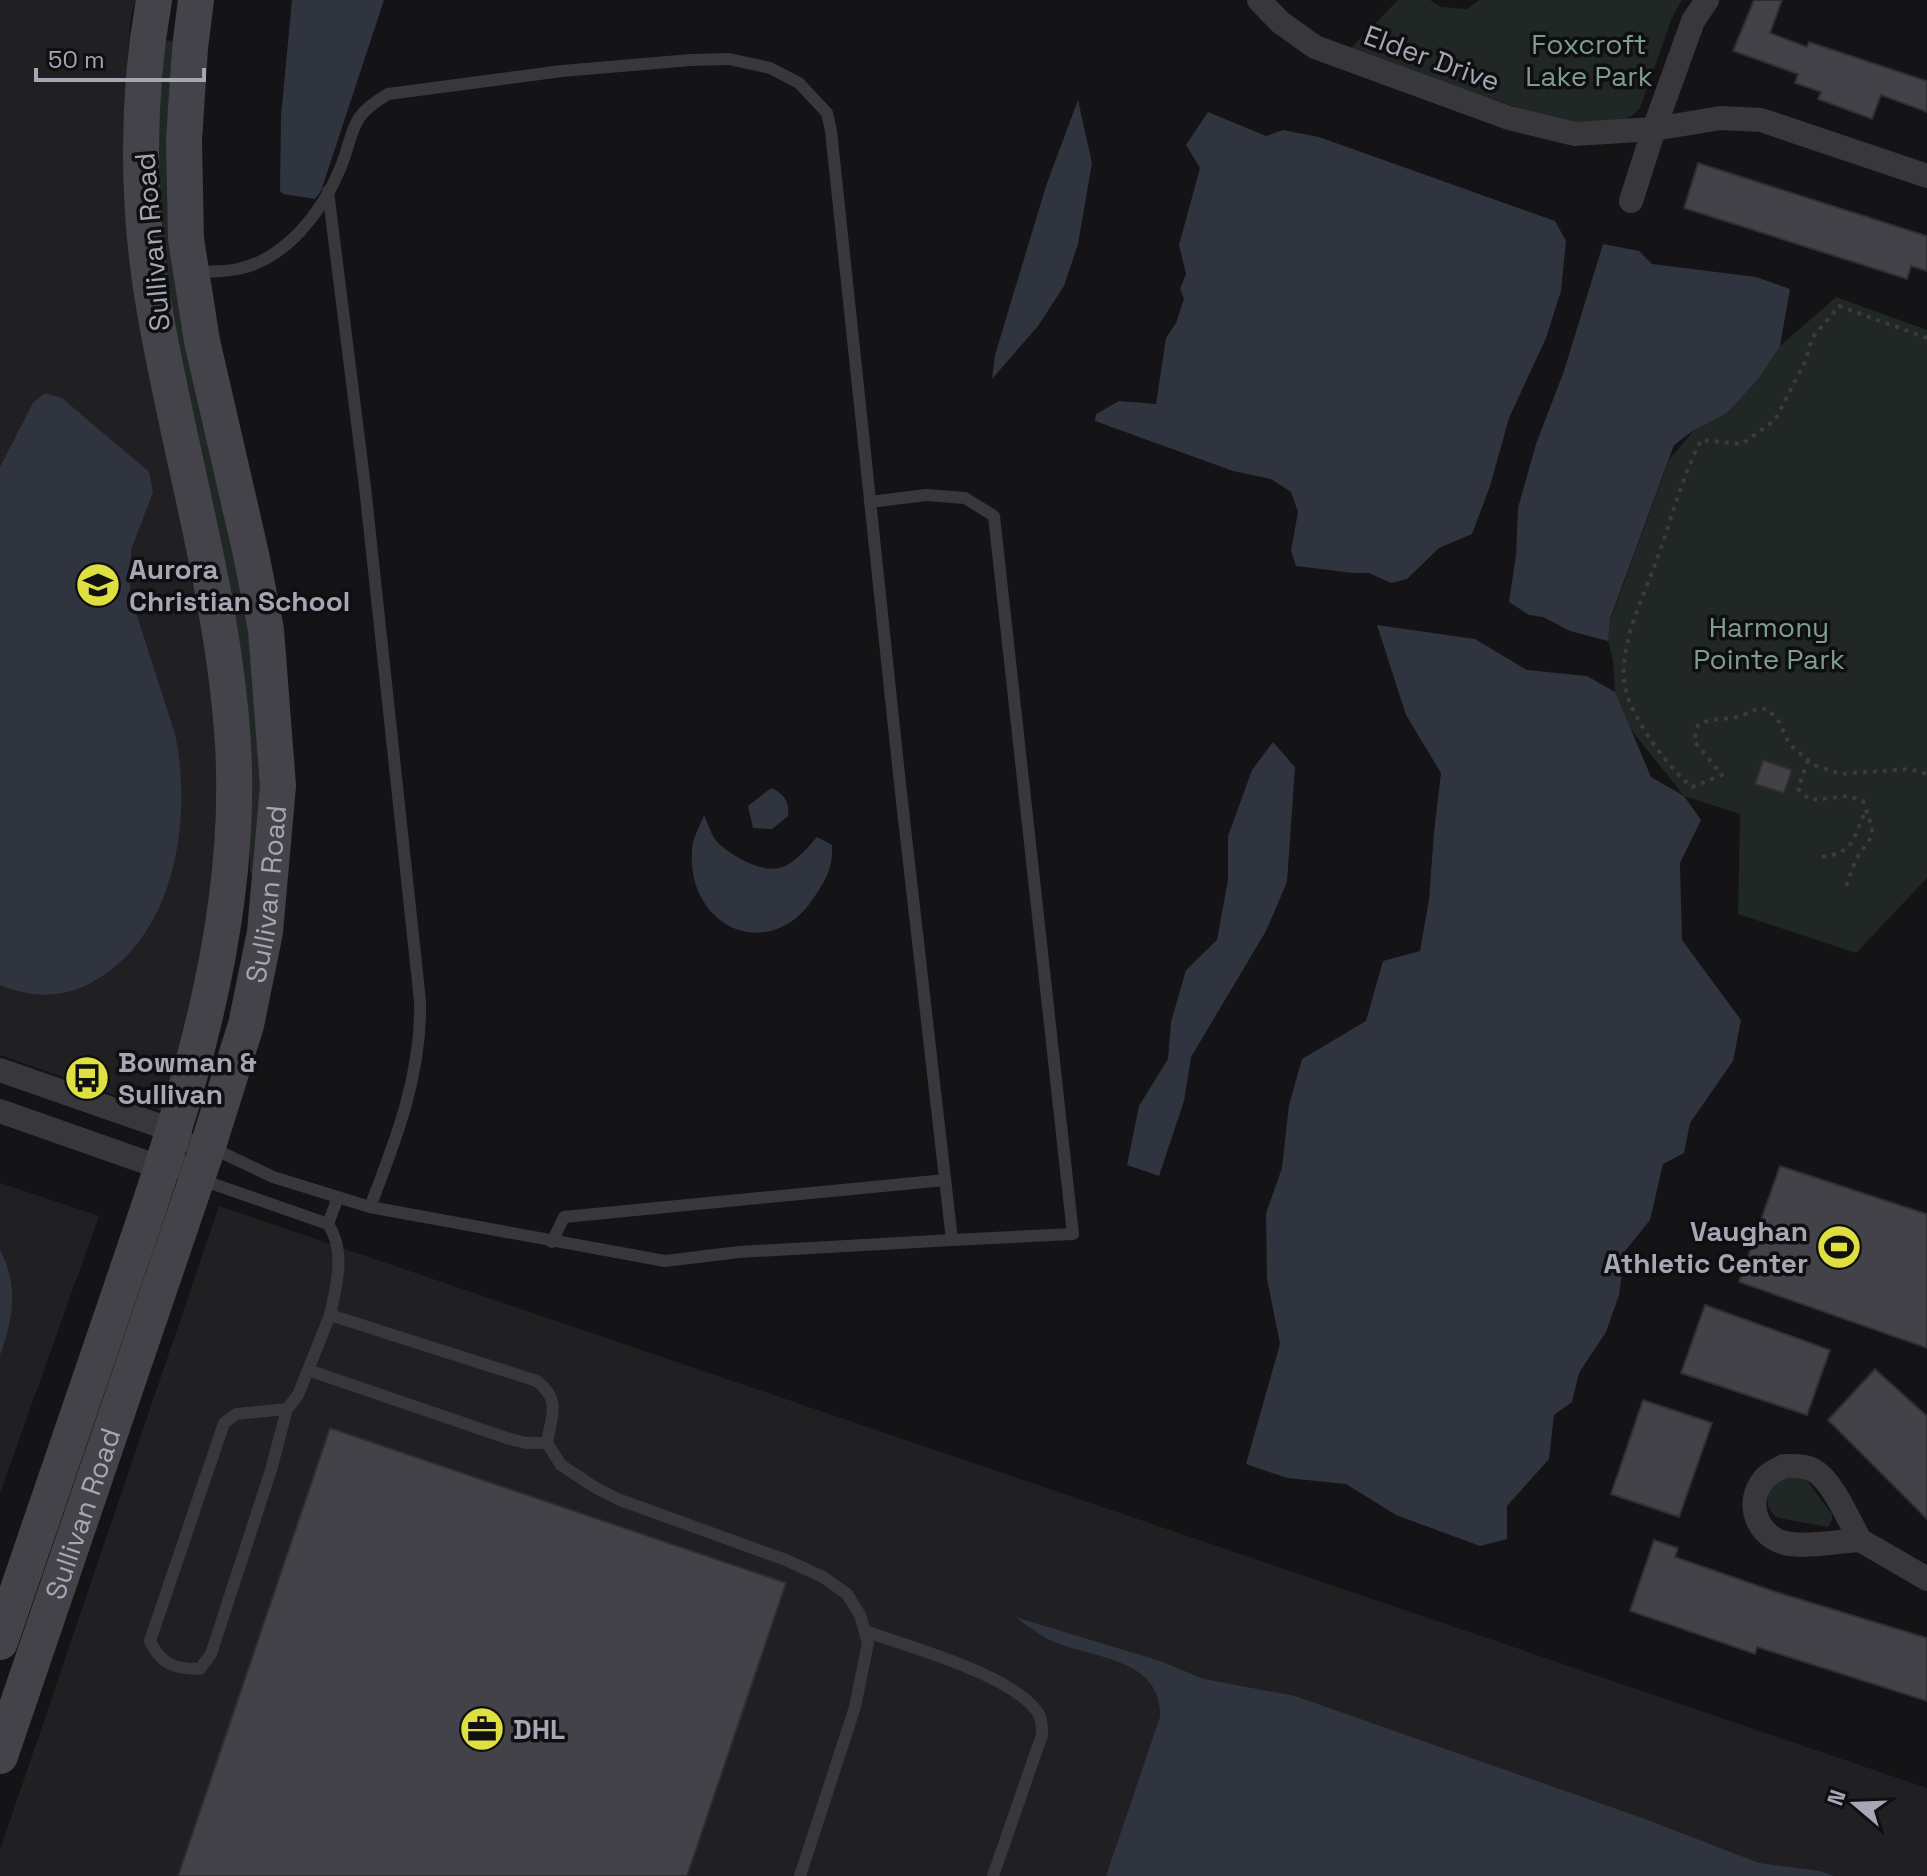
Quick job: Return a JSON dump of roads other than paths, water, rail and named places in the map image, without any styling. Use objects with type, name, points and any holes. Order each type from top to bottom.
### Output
[{"type":"street","name":"Sullivan Road","points":[[0,1642],[175,1131],[210,1000],[227,903],[234,820],[233,745],[218,610],[154,309],[142,192],[144,80],[154,0]]},
{"type":"street","name":"Sullivan Road","points":[[0,1756],[246,1025],[262,948],[274,846],[278,786],[266,630],[202,341],[186,239],[184,140],[196,0]]},
{"type":"street","name":"Elder Drive","points":[[1259,0],[1280,22],[1315,47],[1509,118],[1575,134],[1654,129],[1721,118],[1761,120],[1927,176]]},
{"type":"street","points":[[1631,201],[1693,21],[1707,0]]},
{"type":"street","points":[[0,1070],[175,1131],[202,1163]]},
{"type":"street","points":[[0,1111],[162,1168],[202,1163]]},
{"type":"street","points":[[1860,1540],[1927,1579]]},
{"type":"lane","points":[[191,273],[240,269],[298,237],[320,207],[340,168],[352,127],[369,106],[388,94],[562,71],[729,59],[770,68],[799,83],[827,113],[952,1240]]},
{"type":"lane","points":[[328,191],[365,487],[420,1001],[418,1055],[393,1147],[370,1207]]},
{"type":"lane","points":[[202,1163],[273,1177],[370,1207],[665,1261],[739,1252],[1073,1234],[994,516],[965,498],[926,495],[870,502]]},
{"type":"lane","points":[[202,1163],[328,1224],[339,1248],[337,1287],[330,1315],[298,1395],[287,1409],[271,1470],[211,1654],[200,1669],[181,1669],[166,1664],[150,1641],[224,1423],[236,1414],[287,1409]]},
{"type":"lane","points":[[552,1242],[564,1217],[945,1180]]},
{"type":"lane","points":[[328,1224],[338,1197]]},
{"type":"lane","points":[[330,1315],[537,1381],[551,1392],[554,1405],[547,1443],[561,1465],[620,1500],[786,1560],[823,1577],[847,1594],[860,1615],[868,1643],[855,1707],[800,1876]]},
{"type":"lane","points":[[308,1370],[510,1439],[547,1443]]},
{"type":"lane","points":[[865,1631],[998,1680],[1025,1698],[1040,1717],[1042,1735],[993,1876]]},
{"type":"place","name":"Aurora Christian School","points":[[98,585]]},
{"type":"place","name":"Bowman & Sullivan","points":[[87,1078]]},
{"type":"place","name":"Vaughan Athletic Center","points":[[1839,1247]]},
{"type":"place","name":"DHL","points":[[482,1729]]},
{"type":"park label","name":"Foxcroft Lake Park","points":[[1589,60]]},
{"type":"park label","name":"Harmony Pointe Park","points":[[1769,643]]}]
